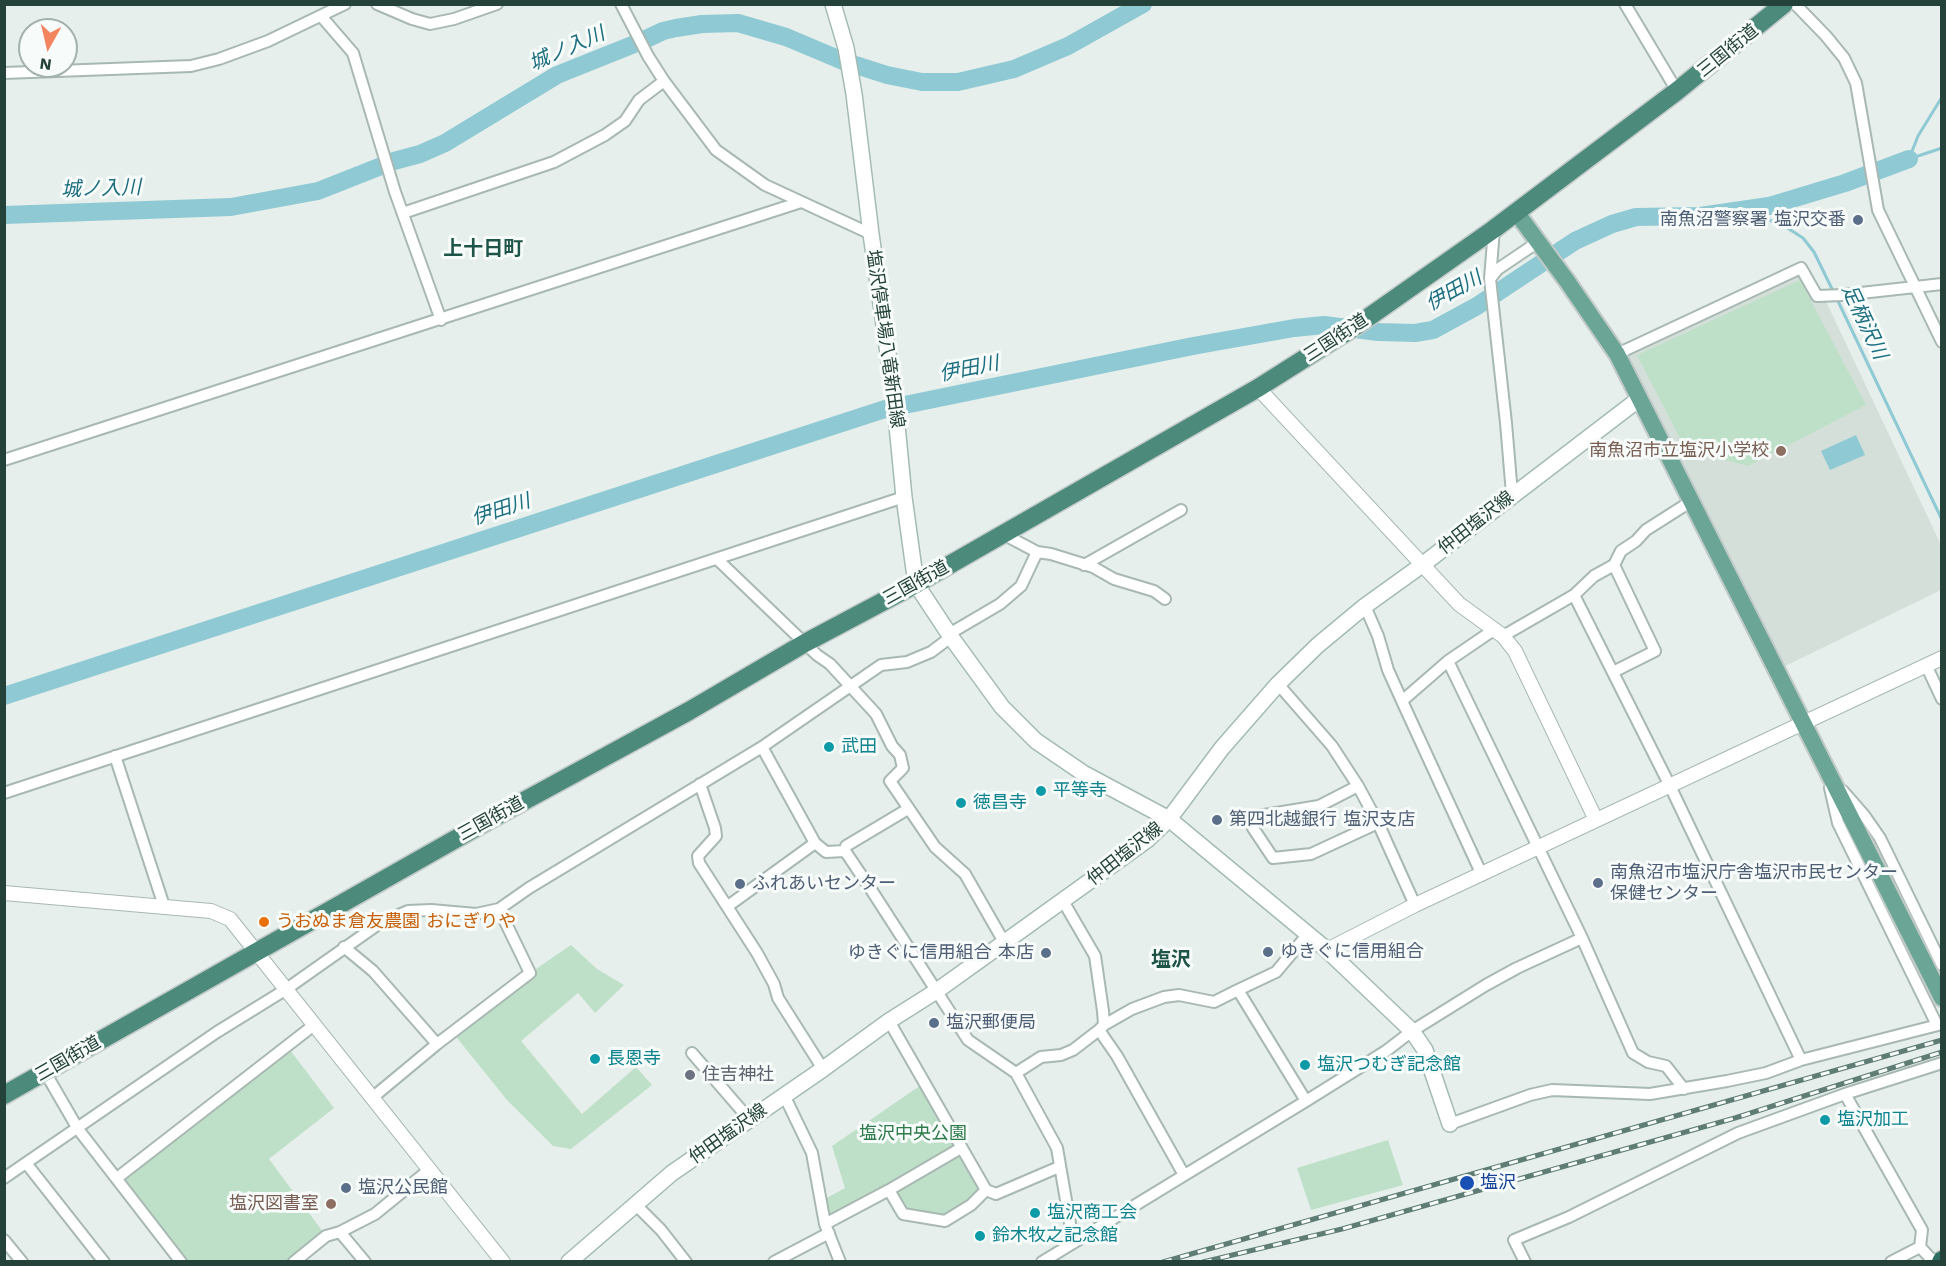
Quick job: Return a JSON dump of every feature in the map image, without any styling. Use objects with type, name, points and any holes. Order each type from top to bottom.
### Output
[{"type":"highway","name":"三国街道","points":[[4,1095],[491,819],[916,584],[1258,388],[1356,326],[1494,229],[1677,91],[1785,4]]},
{"type":"main road","name":"塩沢停車場八竜新田線","points":[[832,4],[846,48],[854,94],[894,395],[903,497],[916,584]]},
{"type":"main road","points":[[1516,212],[1617,354],[1941,998]]},
{"type":"main road","name":"仲田塩沢線","points":[[569,1262],[672,1173],[889,1021],[938,990],[1147,840],[1169,819],[1222,748],[1278,684],[1318,645],[1365,606],[1639,399]]},
{"type":"main road","points":[[916,584],[1002,707],[1035,741],[1083,773],[1169,819],[1327,950],[1412,1031],[1425,1050],[1450,1124]]},
{"type":"street","points":[[4,73],[191,66],[219,59],[268,41],[345,4]]},
{"type":"street","points":[[377,4],[430,24],[454,19],[497,4]]},
{"type":"street","points":[[621,4],[664,81],[717,150],[765,186],[871,234]]},
{"type":"street","points":[[1625,4],[1677,91]]},
{"type":"street","points":[[1795,4],[1844,58],[1856,83],[1878,210],[1941,342]]},
{"type":"street","points":[[321,16],[353,53],[395,192],[441,320]]},
{"type":"street","points":[[403,213],[554,162],[605,135],[625,121],[639,100],[664,81]]},
{"type":"street","points":[[4,460],[801,202]]},
{"type":"street","points":[[1494,229],[1490,279],[1512,494]]},
{"type":"street","points":[[1490,279],[1498,269],[1538,242]]},
{"type":"street","points":[[1617,354],[1801,268],[1818,296],[1824,297],[1941,284]]},
{"type":"street","points":[[1258,388],[1460,604],[1499,632],[1515,651],[1596,820]]},
{"type":"street","points":[[4,793],[903,497]]},
{"type":"street","points":[[1401,701],[1448,661],[1499,632],[1574,595],[1593,576],[1614,565],[1621,551],[1646,530],[1690,502]]},
{"type":"street","points":[[1084,565],[1182,510]]},
{"type":"street","points":[[1003,534],[1037,552],[1093,567],[1114,579],[1149,589],[1165,599]]},
{"type":"street","points":[[4,1178],[217,1032],[285,990],[380,923],[408,911],[431,910],[476,914],[499,909],[529,888],[762,747],[852,687],[881,664],[908,663],[931,652],[950,635],[1000,604],[1022,586],[1037,552]]},
{"type":"street","points":[[717,559],[817,655],[830,664],[876,714],[892,746],[900,755],[903,768],[891,782],[935,847],[965,874],[1004,942]]},
{"type":"street","points":[[1613,672],[1654,651],[1614,565]]},
{"type":"street","points":[[1574,595],[1670,786],[1801,1060]]},
{"type":"street","points":[[1365,606],[1401,701],[1482,875]]},
{"type":"street","points":[[1327,950],[1415,905],[1941,658]]},
{"type":"street","points":[[1448,661],[1582,938],[1633,1053],[1648,1062],[1666,1066],[1684,1089]]},
{"type":"street","points":[[1926,665],[1941,699]]},
{"type":"street","points":[[1278,684],[1332,746],[1358,786],[1378,823],[1415,905]]},
{"type":"street","points":[[762,747],[815,843],[826,852],[845,851]]},
{"type":"street","points":[[115,756],[164,906]]},
{"type":"street","points":[[1826,772],[1864,815],[1880,838],[1941,965]]},
{"type":"street","points":[[1450,1124],[1530,1095],[1552,1090],[1600,1091],[1630,1095],[1650,1094],[1766,1073],[1801,1060],[1939,1024],[1838,823],[1826,772]]},
{"type":"street","points":[[700,784],[716,836],[698,856],[699,863],[763,963],[774,984],[778,998],[823,1069]]},
{"type":"street","points":[[1358,786],[1319,806],[1258,816],[1253,828],[1273,858],[1311,854],[1378,823]]},
{"type":"street","points":[[845,851],[846,846],[908,809]]},
{"type":"street","points":[[728,906],[815,843]]},
{"type":"street","points":[[845,851],[938,990],[968,1040],[1016,1073],[1057,1149],[1073,1241]]},
{"type":"street","points":[[4,893],[211,911],[231,919],[285,990],[503,1262]]},
{"type":"street","points":[[1063,901],[1095,956],[1099,973],[1101,1028],[1184,1174]]},
{"type":"street","points":[[372,1098],[437,1044],[530,973],[499,909]]},
{"type":"street","points":[[1016,1073],[1041,1057],[1061,1055],[1073,1050],[1101,1028],[1132,1009],[1164,997],[1179,995],[1214,1002],[1276,972],[1308,934]]},
{"type":"street","points":[[1042,1262],[1306,1101],[1386,1051],[1412,1031],[1517,968],[1582,938]]},
{"type":"street","points":[[344,947],[373,971],[437,1044]]},
{"type":"street","points":[[1238,990],[1306,1101]]},
{"type":"street","points":[[889,1021],[986,1190],[996,1194],[1059,1167]]},
{"type":"street","points":[[117,1178],[314,1025]]},
{"type":"street","points":[[692,1053],[749,1119]]},
{"type":"street","points":[[1525,1262],[1514,1240],[1569,1217],[1738,1133],[1845,1094],[1941,1064]]},
{"type":"street","points":[[45,1072],[78,1129],[181,1262]]},
{"type":"street","points":[[1845,1094],[1922,1230],[1920,1247],[1934,1262]]},
{"type":"street","points":[[784,1095],[812,1153],[827,1228],[840,1262]]},
{"type":"street","points":[[774,1262],[961,1148]]},
{"type":"street","points":[[26,1163],[104,1262]]},
{"type":"street","points":[[294,1262],[326,1236],[340,1232],[375,1214],[429,1170]]},
{"type":"street","points":[[889,1190],[903,1214],[945,1221],[971,1205],[986,1190]]},
{"type":"street","points":[[635,1204],[661,1230],[686,1262]]},
{"type":"street","points":[[340,1232],[365,1262]]},
{"type":"street","points":[[4,1240],[22,1262]]},
{"type":"street","points":[[1891,1262],[1920,1247]]},
{"type":"shaded area","name":"南魚沼市立塩沢小学校","points":[[1801,268],[1824,297],[1941,545],[1941,590],[1775,671],[1617,354]]},
{"type":"green space","points":[[1800,280],[1866,405],[1748,466],[1686,450],[1637,355]]},
{"type":"green space","points":[[571,945],[597,969],[624,985],[595,1013],[578,993],[521,1041],[582,1114],[636,1067],[652,1085],[571,1149],[553,1146],[507,1100],[453,1033],[530,973]]},
{"type":"green space","points":[[287,1046],[334,1108],[269,1159],[326,1236],[294,1261],[181,1261],[117,1178]]},
{"type":"green space","name":"塩沢中央公園","points":[[924,1083],[986,1190],[945,1221],[903,1214],[889,1190],[825,1224],[821,1201],[845,1188],[832,1146]]},
{"type":"green space","points":[[1388,1140],[1403,1185],[1311,1210],[1297,1168]]},
{"type":"water","points":[[1856,435],[1865,455],[1830,470],[1821,451]]},
{"type":"waterway","name":"城ノ入川","points":[[4,215],[231,207],[318,191],[445,143],[557,75],[663,31],[676,28],[702,24],[738,23],[786,37],[843,61],[887,75],[922,82],[958,82],[1014,69],[1068,46],[1143,4]]},
{"type":"waterway","points":[[1909,159],[1918,136],[1942,97]]},
{"type":"waterway","name":"伊田川","points":[[1909,159],[1942,148]]},
{"type":"waterway","name":"伊田川","points":[[4,696],[885,409],[1193,346],[1294,328],[1324,325],[1378,332],[1415,333],[1433,330],[1477,306],[1575,241],[1612,224],[1636,217],[1700,216],[1769,206],[1845,183],[1909,159]]},
{"type":"waterway","name":"足柄沢川","points":[[1700,216],[1762,217],[1786,227],[1803,238],[1814,252],[1834,293]]},
{"type":"waterway","name":"足柄沢川","points":[[1837,299],[1942,520]]},
{"type":"railway","points":[[1163,1262],[1942,1040]]},
{"type":"railway","points":[[1203,1262],[1342,1229],[1735,1118],[1942,1052]]},
{"type":"place","name":"南魚沼警察署 塩沢交番","points":[[1858,220]]},
{"type":"place","name":"南魚沼市立塩沢小学校","points":[[1781,451]]},
{"type":"place","name":"武田","points":[[829,747]]},
{"type":"place","name":"平等寺","points":[[1041,791]]},
{"type":"place","name":"徳昌寺","points":[[961,803]]},
{"type":"place","name":"第四北越銀行 塩沢支店","points":[[1217,820]]},
{"type":"place","name":"南魚沼市塩沢庁舎塩沢市民センター 保健センター","points":[[1598,883]]},
{"type":"place","name":"ふれあいセンター","points":[[740,884]]},
{"type":"place","name":"うおぬま倉友農園 おにぎりや","points":[[264,922]]},
{"type":"place","name":"ゆきぐに信用組合","points":[[1268,952]]},
{"type":"place","name":"ゆきぐに信用組合 本店","points":[[1046,953]]},
{"type":"place","name":"塩沢郵便局","points":[[934,1023]]},
{"type":"place","name":"長恩寺","points":[[595,1059]]},
{"type":"place","name":"塩沢つむぎ記念館","points":[[1305,1065]]},
{"type":"place","name":"住吉神社","points":[[690,1075]]},
{"type":"place","name":"塩沢加工","points":[[1825,1120]]},
{"type":"place","name":"塩沢","points":[[1467,1183]]},
{"type":"place","name":"塩沢公民館","points":[[346,1188]]},
{"type":"place","name":"塩沢図書室","points":[[331,1204]]},
{"type":"place","name":"塩沢商工会","points":[[1035,1213]]},
{"type":"place","name":"鈴木牧之記念館","points":[[980,1236]]},
{"type":"district","name":"上十日町","points":[[483,249]]},
{"type":"district","name":"塩沢","points":[[1171,960]]}]
